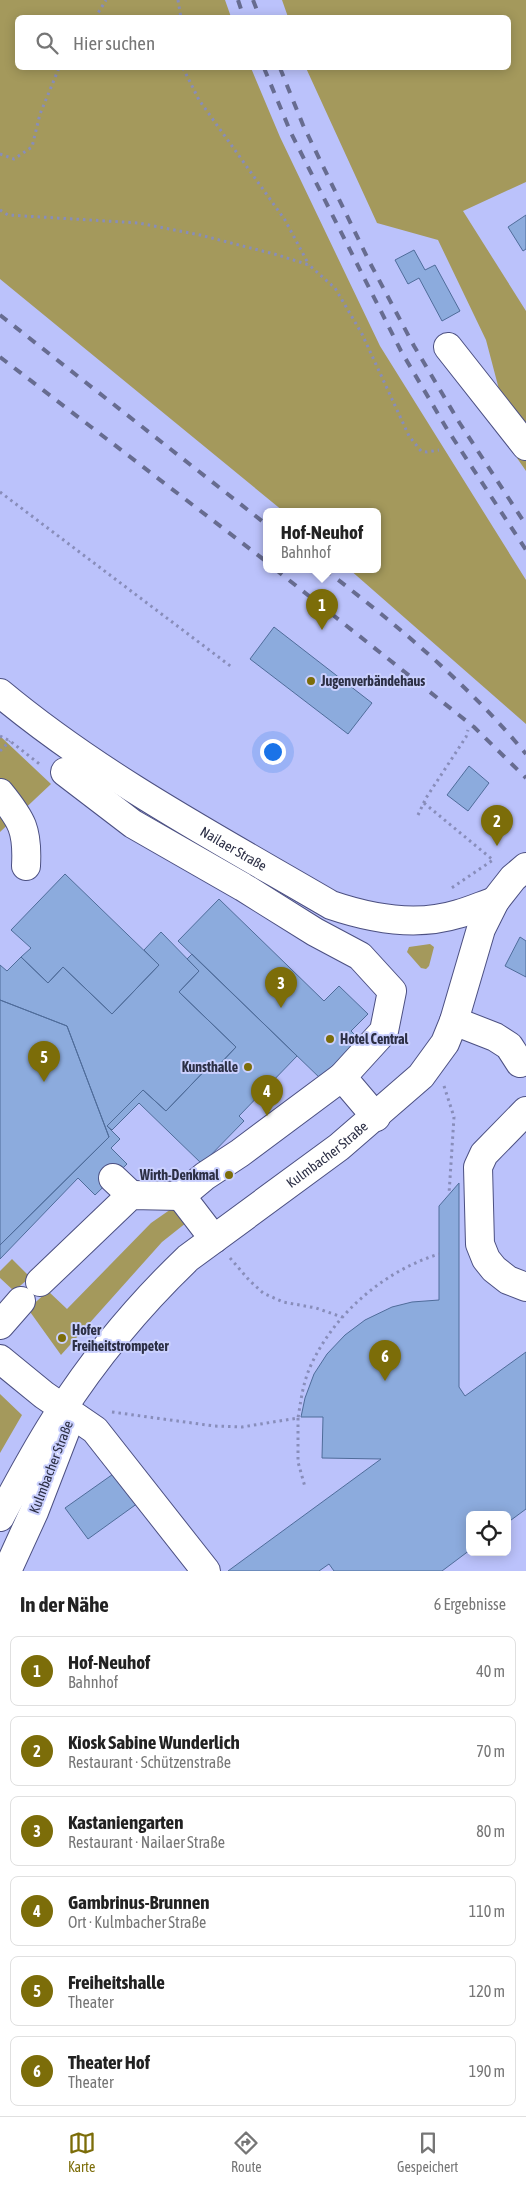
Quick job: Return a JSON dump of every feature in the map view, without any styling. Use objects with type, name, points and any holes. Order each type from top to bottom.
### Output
[{"type":"main road","points":[[448,347],[526,446]]},
{"type":"main road","name":"Nailaer Straße","points":[[0,693],[32,720],[97,767],[331,905],[380,919],[415,920],[457,914],[495,901]]},
{"type":"main road","points":[[66,772],[133,824],[243,887],[315,932],[360,956],[392,991],[384,1031],[342,1077],[240,1153],[204,1176],[181,1196]]},
{"type":"main road","points":[[0,793],[14,810],[25,830],[27,845],[26,866]]},
{"type":"main road","name":"Kulmbacher Straße","points":[[0,1517],[46,1435],[72,1405],[96,1364],[167,1279],[188,1258],[339,1147],[410,1088],[429,1067],[445,1042],[454,1022],[481,929],[495,901],[513,878],[526,867]]},
{"type":"main road","points":[[454,1022],[495,1036],[509,1046],[520,1063]]},
{"type":"main road","points":[[342,1077],[376,1117]]},
{"type":"main road","points":[[526,1111],[484,1154],[478,1167],[480,1244],[486,1259],[494,1269],[508,1280],[526,1287]]},
{"type":"main road","points":[[40,1282],[122,1187],[181,1196],[214,1239]]},
{"type":"main road","points":[[0,1325],[21,1301]]},
{"type":"main road","points":[[0,1359],[44,1394],[72,1405],[95,1430],[206,1571]]},
{"type":"main road","name":"Kulmbacher Straße","points":[[7,1571],[34,1512],[72,1405]]},
{"type":"path","points":[[97,15],[106,0]]},
{"type":"path","points":[[178,0],[181,15]]},
{"type":"path","points":[[0,154],[14,159],[32,147],[40,114],[58,70]]},
{"type":"path","points":[[184,70],[199,100],[285,220],[309,265],[335,288],[358,326],[409,436],[421,451],[439,450]]},
{"type":"path","points":[[0,210],[8,215],[139,223],[200,235],[309,265]]},
{"type":"path","points":[[0,492],[233,668]]},
{"type":"path","points":[[418,815],[466,737],[468,730]]},
{"type":"path","points":[[0,751],[10,741]]},
{"type":"path","points":[[424,804],[493,860],[442,894]]},
{"type":"path","points":[[449,1194],[454,1118]]},
{"type":"path","points":[[214,1239],[249,1280],[263,1292],[283,1302],[316,1308],[342,1317]]},
{"type":"path","points":[[305,1487],[298,1462],[298,1418],[302,1393],[310,1367],[323,1343],[342,1317],[366,1294],[399,1272],[439,1254]]},
{"type":"path","points":[[72,1405],[214,1426],[242,1427],[298,1418]]},
{"type":"shaded area","points":[[0,0],[225,0],[230,15],[15,15],[15,70],[252,70],[280,137],[380,346],[526,580],[526,724],[354,573],[381,573],[381,508],[279,508],[0,279]]},
{"type":"shaded area","points":[[282,0],[526,0],[526,182],[463,211],[526,311],[526,471],[517,458],[486,340],[438,240],[377,223],[307,70],[511,70],[511,15],[287,15]]},
{"type":"shaded area","points":[[0,736],[51,784],[0,832]]},
{"type":"shaded area","points":[[430,944],[434,947],[429,966],[426,969],[421,968],[407,952],[409,947]]},
{"type":"shaded area","points":[[184,1200],[196,1215],[162,1242],[61,1355],[28,1309],[48,1291],[67,1309],[151,1223]]},
{"type":"shaded area","points":[[12,1259],[28,1275],[27,1280],[14,1291],[0,1278],[0,1271]]},
{"type":"shaded area","points":[[0,1394],[22,1415],[0,1453]]},
{"type":"building","points":[[526,215],[526,249],[523,251],[508,227]]},
{"type":"building","points":[[414,250],[425,270],[435,265],[460,311],[442,321],[419,278],[408,284],[395,260]]},
{"type":"building","name":"Jugenverbändehaus","points":[[274,627],[372,703],[348,734],[250,659]]},
{"type":"building","points":[[469,766],[489,783],[468,811],[447,795]]},
{"type":"building","points":[[65,874],[159,965],[112,1014],[63,967],[48,983],[21,957],[31,948],[11,930]]},
{"type":"building","points":[[219,899],[324,1001],[339,986],[368,1014],[351,1031],[361,1041],[322,1080],[178,941]]},
{"type":"building","points":[[161,932],[199,971],[179,992],[236,1047],[218,1066],[214,1061],[166,1111],[143,1090],[107,1126],[120,1139],[111,1148],[127,1164],[95,1195],[78,1178],[0,1259],[0,1245],[109,1137],[67,1026],[0,1000],[0,965],[7,971],[21,957],[48,983],[63,967],[112,1014],[159,965],[144,950]]},
{"type":"building","points":[[520,937],[526,941],[526,977],[505,966]]},
{"type":"building","points":[[192,954],[297,1056],[239,1116],[244,1121],[202,1164],[139,1103],[112,1130],[107,1126],[143,1090],[166,1111],[214,1061],[218,1066],[236,1047],[179,992],[199,971],[187,959]]},
{"type":"building","points":[[0,1000],[67,1026],[109,1137],[0,1245]]},
{"type":"building","points":[[459,1183],[459,1387],[465,1396],[526,1352],[526,1509],[511,1520],[511,1511],[466,1511],[466,1553],[442,1571],[334,1571],[329,1564],[319,1571],[228,1571],[381,1459],[322,1458],[323,1417],[301,1417],[305,1398],[314,1374],[327,1354],[345,1335],[365,1320],[392,1307],[412,1302],[439,1300],[439,1206]]},
{"type":"building","points":[[116,1472],[138,1503],[88,1539],[65,1508]]},
{"type":"railway","points":[[238,0],[243,15]]},
{"type":"railway","points":[[253,0],[259,15]]},
{"type":"railway","points":[[265,70],[291,133],[401,351],[447,429],[526,550]]},
{"type":"railway","points":[[281,70],[303,125],[369,261],[414,346],[459,422],[526,525]]},
{"type":"railway","points":[[0,315],[263,522]]},
{"type":"railway","points":[[0,357],[263,559]]},
{"type":"railway","points":[[280,573],[474,727],[526,778]]},
{"type":"railway","points":[[329,573],[378,611],[456,679],[504,728],[526,754]]},
{"type":"place","name":"Hof-Neuhof","points":[[322,630]]},
{"type":"place","name":"Jugenverbändehaus","points":[[311,681]]},
{"type":"place","name":"Kiosk Sabine Wunderlich","points":[[497,846]]},
{"type":"place","name":"Kastaniengarten","points":[[281,1008]]},
{"type":"place","name":"Hotel Central","points":[[330,1039]]},
{"type":"place","name":"Kunsthalle","points":[[248,1067]]},
{"type":"place","name":"Freiheitshalle","points":[[44,1082]]},
{"type":"place","name":"Gambrinus-Brunnen","points":[[267,1116]]},
{"type":"place","name":"Wirth-Denkmal","points":[[229,1175]]},
{"type":"place","name":"Hofer Freiheitstrompeter","points":[[62,1338]]},
{"type":"place","name":"Theater Hof","points":[[385,1381]]}]
